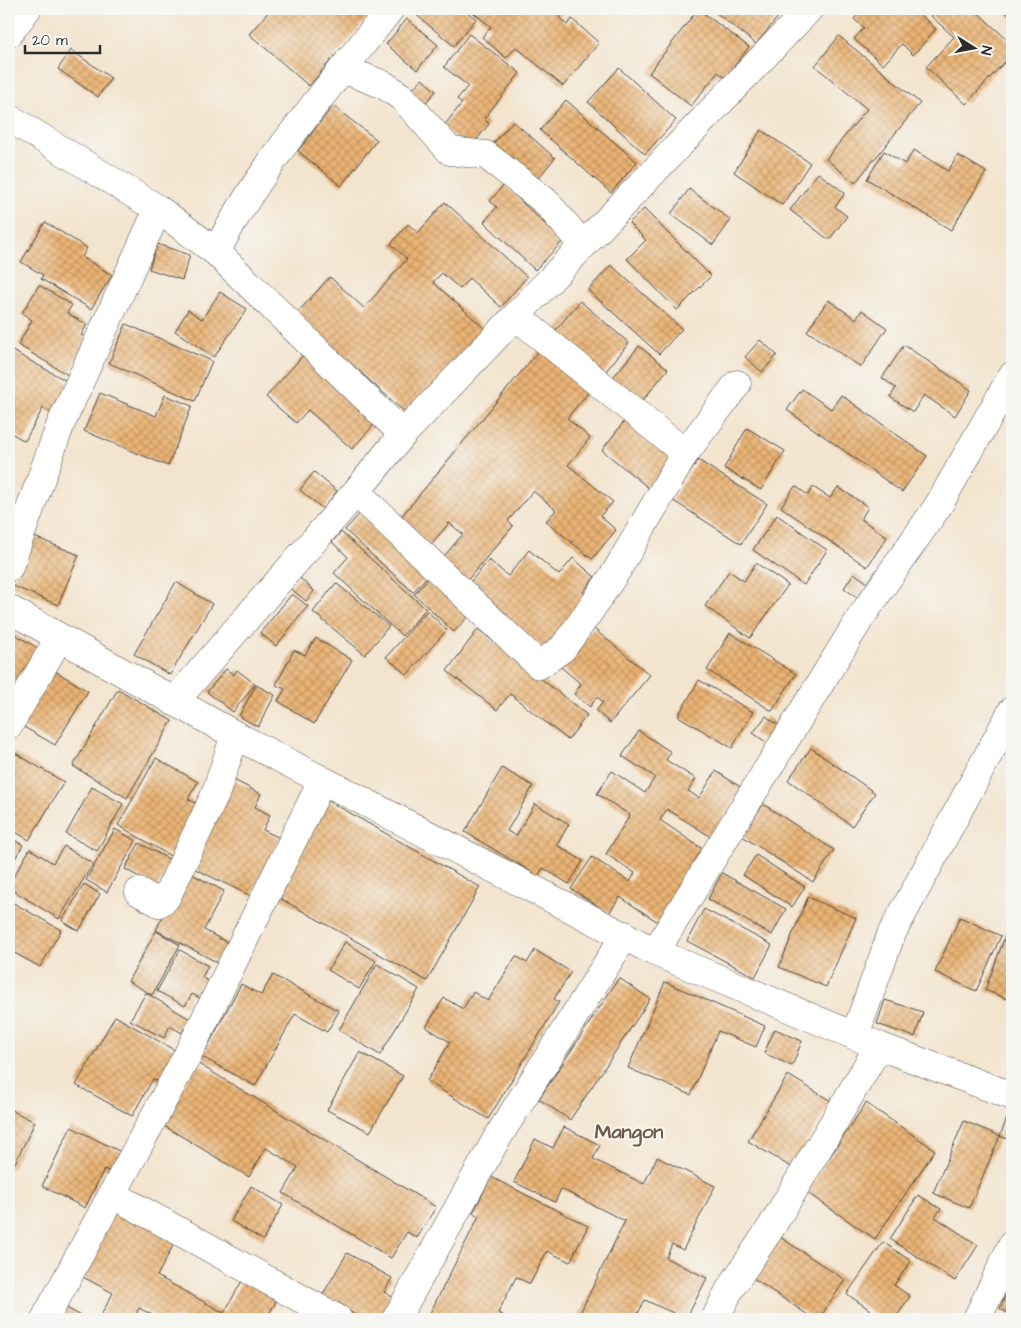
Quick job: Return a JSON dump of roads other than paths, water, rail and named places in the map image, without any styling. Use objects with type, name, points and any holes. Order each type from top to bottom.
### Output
[{"type":"main road","points":[[9,33],[27,9]]},
{"type":"main road","points":[[216,252],[231,223],[272,160],[390,9]]},
{"type":"main road","points":[[174,702],[404,434],[583,245],[797,12]]},
{"type":"main road","points":[[343,69],[384,86],[403,98],[450,150],[486,155],[545,202],[583,245]]},
{"type":"main road","points":[[9,118],[158,209],[216,252],[404,434]]},
{"type":"main road","points":[[9,567],[60,426],[158,209]]},
{"type":"main road","points":[[516,316],[685,453]]},
{"type":"main road","points":[[655,952],[861,617],[938,506],[1012,376]]},
{"type":"main road","points":[[356,492],[539,665],[562,649],[587,615],[617,570],[685,453],[736,384]]},
{"type":"main road","points":[[9,609],[235,735],[655,952],[879,1046],[1012,1096]]},
{"type":"main road","points":[[9,725],[59,638]]},
{"type":"main road","points":[[855,1036],[891,935],[1012,711]]},
{"type":"main road","points":[[139,892],[159,903],[166,898],[215,795],[235,735]]},
{"type":"main road","points":[[45,1319],[192,1048],[322,781]]},
{"type":"main road","points":[[396,1319],[496,1140],[625,935]]},
{"type":"main road","points":[[714,1319],[730,1289],[772,1226],[879,1046]]},
{"type":"main road","points":[[112,1194],[338,1319]]},
{"type":"main road","points":[[976,1319],[1012,1245]]},
{"type":"district","name":"Mangon","points":[[629,1132]]}]
